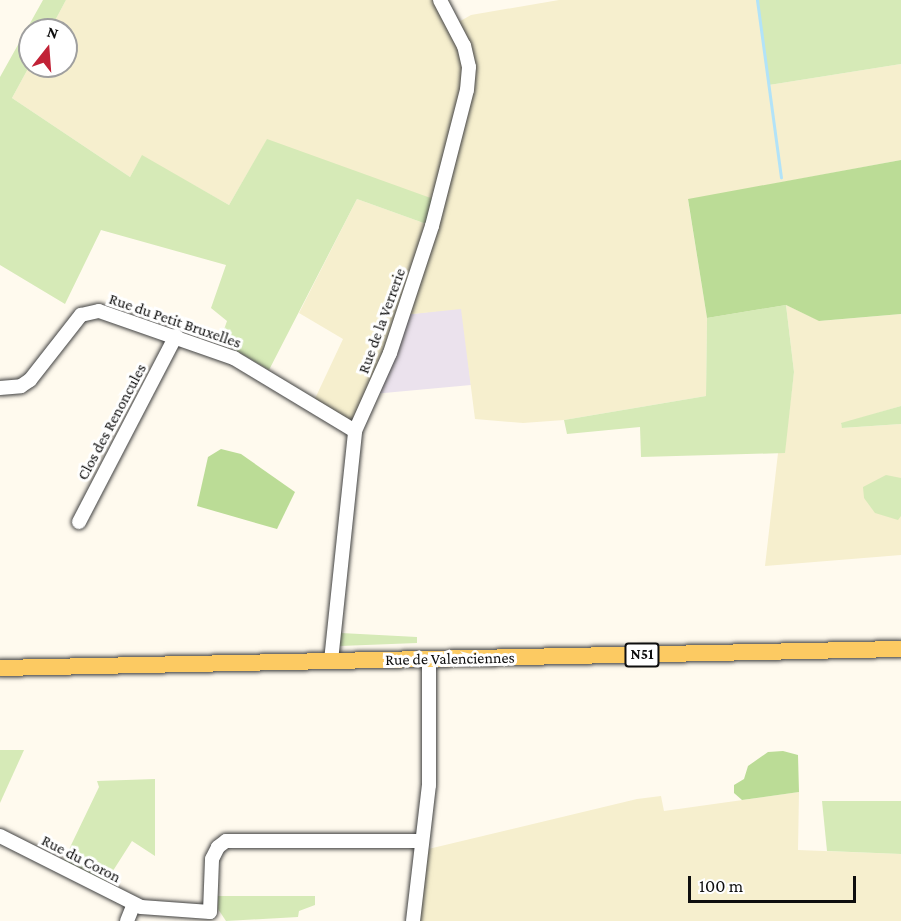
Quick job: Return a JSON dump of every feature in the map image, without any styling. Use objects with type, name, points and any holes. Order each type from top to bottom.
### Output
[{"type":"main road","name":"Rue de Valenciennes","points":[[0,668],[901,649]]},
{"type":"street","name":"Rue de la Verrerie","points":[[331,661],[355,431],[390,353],[425,248],[468,90],[469,67],[464,46],[440,0]]},
{"type":"street","name":"Rue du Petit Bruxelles","points":[[0,388],[21,386],[30,380],[73,324],[90,312],[108,313],[234,358],[355,431]]},
{"type":"street","name":"Clos des Renoncules","points":[[79,522],[176,336]]},
{"type":"street","points":[[413,921],[429,785],[429,659]]},
{"type":"street","name":"Rue du Coron","points":[[0,836],[134,904],[148,909],[215,916]]},
{"type":"street","points":[[215,916],[212,860],[218,847],[226,841],[421,841]]},
{"type":"street","points":[[127,921],[134,904]]},
{"type":"shaded area","points":[[66,0],[440,0],[455,24],[471,15],[559,0],[757,0],[769,85],[901,64],[901,160],[688,200],[707,318],[706,396],[564,420],[523,423],[475,419],[461,309],[403,315],[355,431],[312,405],[343,339],[299,313],[357,199],[432,226],[267,140],[229,205],[142,156],[130,177],[12,98],[23,78],[78,78],[78,18],[56,18]]},
{"type":"shaded area","points":[[786,305],[820,321],[901,314],[901,406],[841,424],[843,428],[901,424],[901,555],[765,566],[778,453],[784,453],[794,372]]},
{"type":"shaded area","points":[[462,308],[471,385],[373,394],[403,315]]},
{"type":"shaded area","points":[[799,792],[798,850],[901,854],[901,921],[413,921],[420,851],[637,799],[661,796],[664,811]]},
{"type":"green space","points":[[43,0],[66,0],[56,18],[33,18]]},
{"type":"green space","points":[[757,0],[901,0],[901,64],[769,85]]},
{"type":"green space","points":[[18,45],[18,78],[23,78],[12,98],[130,177],[142,155],[229,205],[267,139],[439,201],[432,226],[357,199],[269,370],[220,341],[227,321],[211,308],[226,265],[101,230],[65,304],[0,265],[0,77]]},
{"type":"green space","points":[[901,160],[901,314],[819,321],[786,305],[707,318],[688,199]]},
{"type":"green space","points":[[786,305],[794,372],[785,453],[641,457],[640,427],[567,434],[564,420],[706,396],[707,318]]},
{"type":"green space","points":[[901,406],[901,424],[842,428],[841,423]]},
{"type":"green space","points":[[221,449],[241,454],[295,492],[277,529],[197,506],[208,457]]},
{"type":"green space","points":[[886,475],[901,478],[901,516],[898,520],[875,513],[864,498],[863,487]]},
{"type":"green space","points":[[341,633],[417,637],[417,643],[340,646]]},
{"type":"green space","points":[[0,750],[24,750],[0,803]]},
{"type":"green space","points":[[783,751],[798,755],[799,792],[742,800],[734,793],[734,785],[744,779],[748,766],[768,752]]},
{"type":"green space","points":[[155,779],[155,856],[132,841],[102,888],[61,866],[99,787],[97,781]]},
{"type":"green space","points":[[822,801],[901,801],[901,854],[827,851]]},
{"type":"green space","points":[[218,896],[315,896],[315,905],[299,911],[298,917],[226,921],[218,909]]},
{"type":"waterway","points":[[757,0],[781,177]]}]
